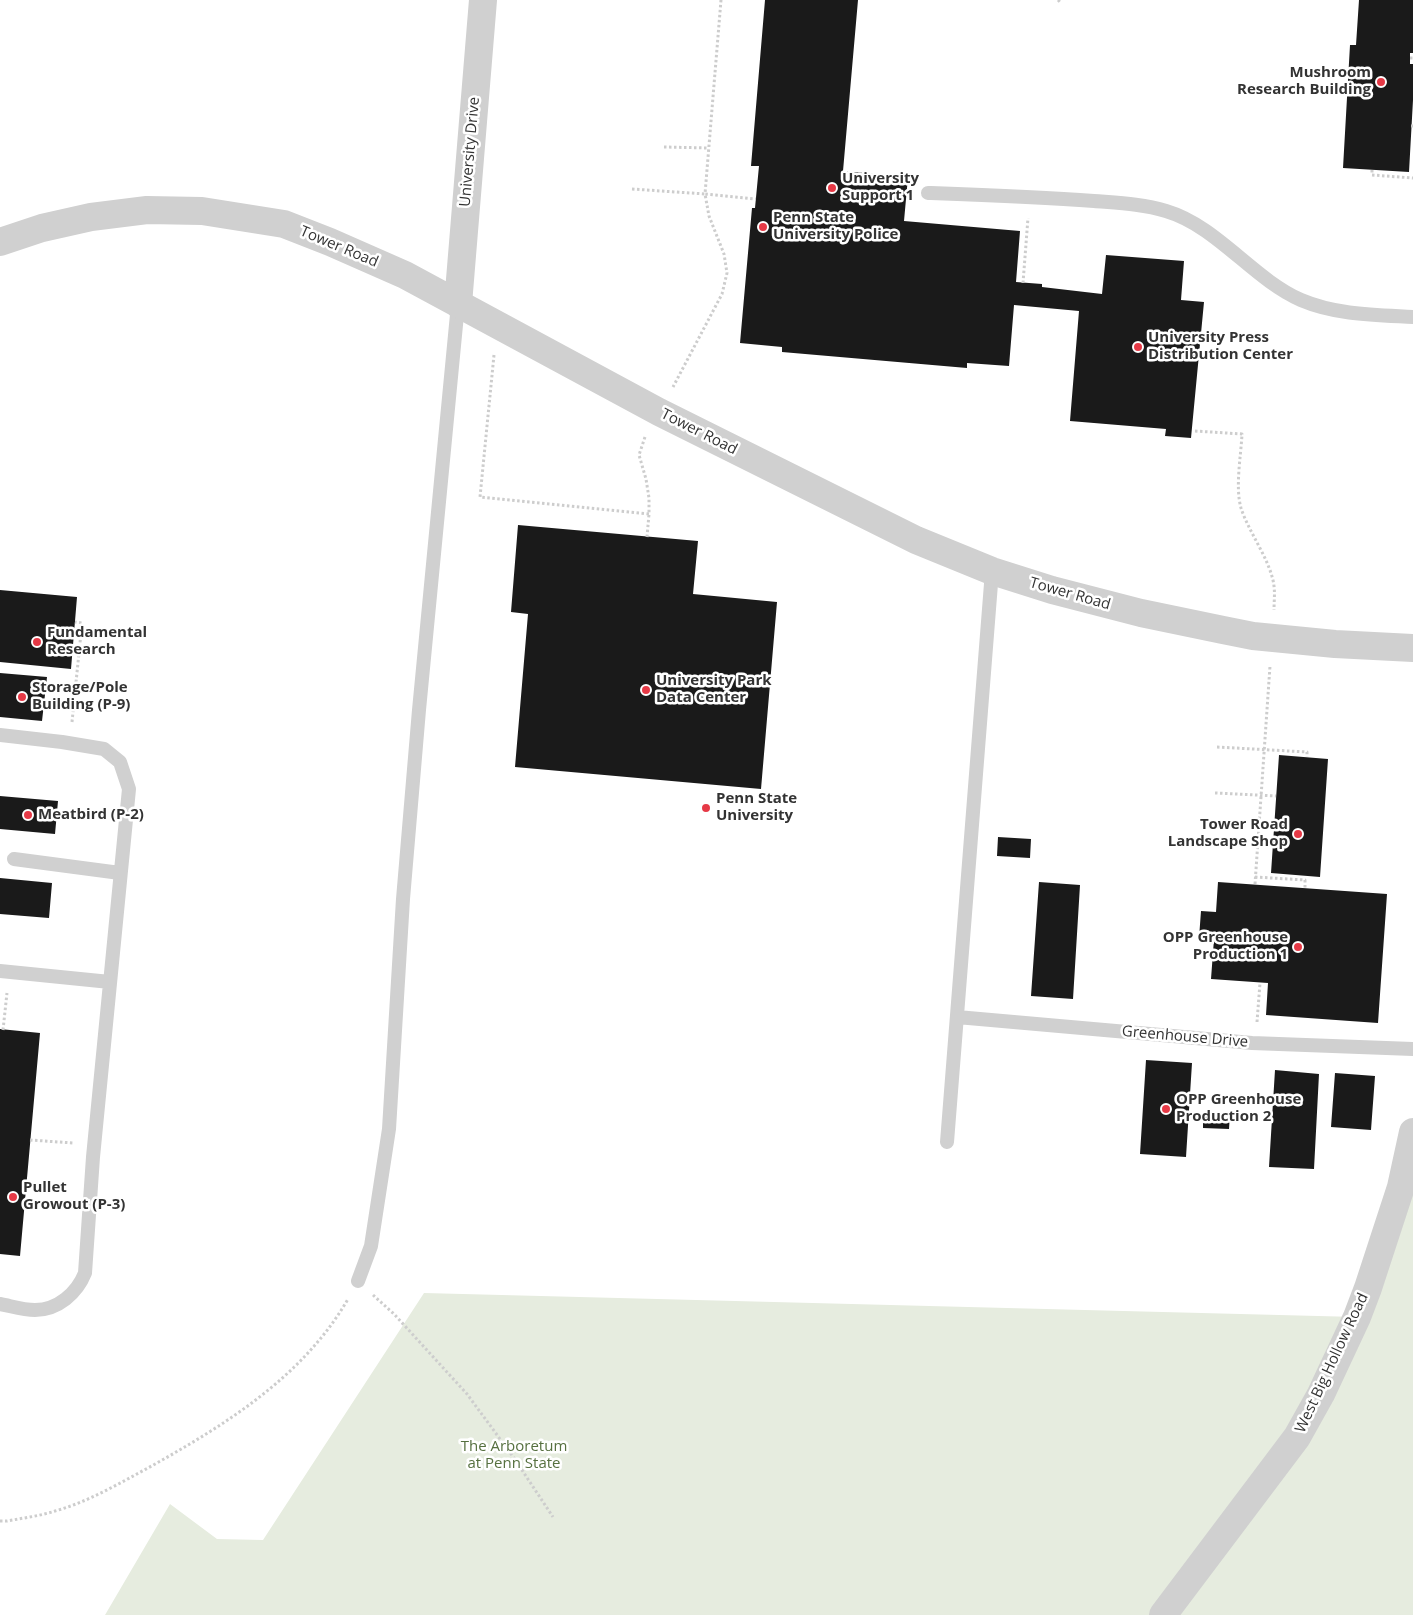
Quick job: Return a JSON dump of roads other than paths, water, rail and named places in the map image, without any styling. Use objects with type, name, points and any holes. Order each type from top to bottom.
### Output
[{"type":"street","name":"University Drive","points":[[458,304],[483,0]]},
{"type":"street","name":"Tower Road","points":[[0,242],[42,228],[91,217],[147,210],[202,211],[284,224],[405,275],[659,412],[916,540],[992,571],[1052,590],[1140,613],[1253,636],[1335,644],[1413,648]]},
{"type":"street","name":"West Big Hollow Road","points":[[1162,1615],[1297,1437],[1321,1394],[1357,1317],[1368,1288],[1401,1187],[1413,1132]]},
{"type":"lane","points":[[928,193],[1030,197],[1137,205],[1165,210],[1187,219],[1274,284],[1300,300],[1324,308],[1357,314],[1413,317]]},
{"type":"lane","points":[[358,1281],[370,1246],[389,1129],[403,899],[418,720],[458,304]]},
{"type":"lane","points":[[947,1142],[992,571]]},
{"type":"lane","points":[[0,735],[104,749],[120,762],[128,789],[94,1145],[85,1273],[80,1286],[69,1297],[51,1307],[35,1310],[0,1304]]},
{"type":"lane","points":[[14,859],[120,872]]},
{"type":"lane","points":[[5,971],[110,982]]},
{"type":"lane","name":"Greenhouse Drive","points":[[957,1017],[1256,1043],[1413,1049]]},
{"type":"place","name":"Mushroom Research Building","points":[[1381,82]]},
{"type":"place","name":"University Support 1","points":[[832,188]]},
{"type":"place","name":"Penn State University Police","points":[[763,227]]},
{"type":"place","name":"University Press Distribution Center","points":[[1138,347]]},
{"type":"place","name":"Fundamental Research","points":[[37,642]]},
{"type":"place","name":"University Park Data Center","points":[[646,690]]},
{"type":"place","name":"Storage/Pole Building (P-9)","points":[[22,697]]},
{"type":"place","name":"Penn State University","points":[[706,808]]},
{"type":"place","name":"Meatbird (P-2)","points":[[28,815]]},
{"type":"place","name":"Tower Road Landscape Shop","points":[[1298,834]]},
{"type":"place","name":"OPP Greenhouse Production 1","points":[[1298,947]]},
{"type":"place","name":"OPP Greenhouse Production 2","points":[[1166,1109]]},
{"type":"place","name":"Pullet Growout (P-3)","points":[[13,1197]]},
{"type":"park label","name":"The Arboretum at Penn State","points":[[514,1456]]}]
